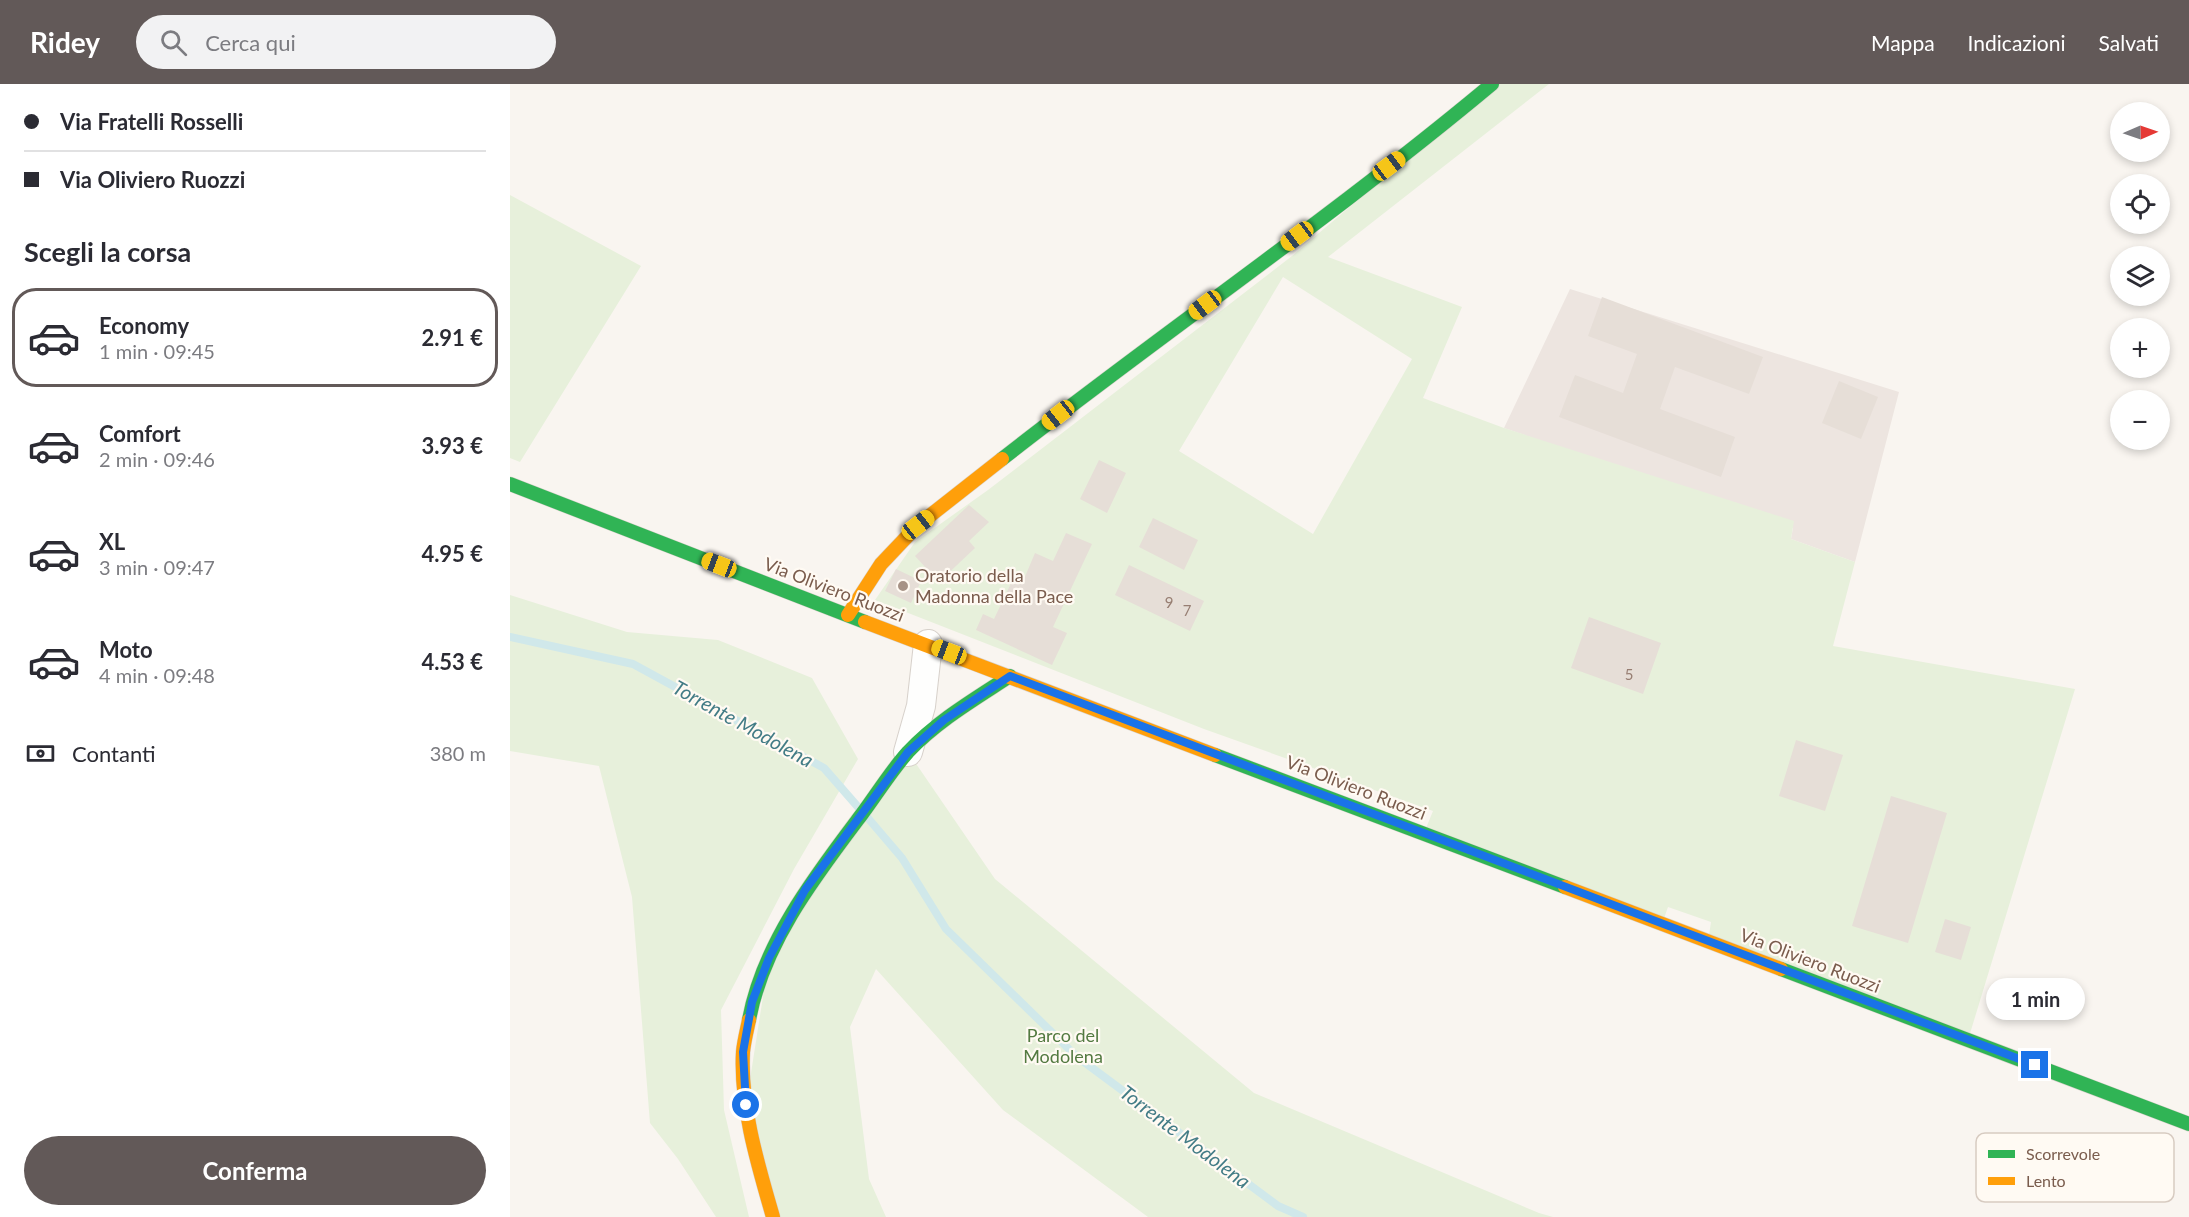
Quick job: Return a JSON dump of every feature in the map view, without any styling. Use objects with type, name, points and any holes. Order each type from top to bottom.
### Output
[{"type":"street","points":[[848,615],[881,564],[918,525],[1076,401],[1426,139],[1492,84]]},
{"type":"street","name":"Via Oliviero Ruozzi","points":[[510,484],[848,615],[2189,1124]]},
{"type":"street","points":[[908,752],[921,706],[928,644]]},
{"type":"street","points":[[773,1217],[755,1154],[746,1105],[743,1052],[752,1002],[769,958],[805,890],[908,752],[944,720],[1010,676]]},
{"type":"shaded area","points":[[1570,289],[1899,392],[1855,562],[1791,539],[1793,528],[1504,428]]},
{"type":"green space","points":[[1494,84],[1549,84],[1328,257],[1462,307],[1423,398],[1504,428],[1794,521],[1791,539],[1855,562],[1833,646],[2075,689],[1968,1040],[1708,942],[1711,922],[1668,907],[1662,924],[1424,833],[1433,811],[1204,729],[875,600],[915,542],[988,490],[1292,256]],"holes":[[[1283,277],[1412,359],[1313,534],[1179,451]]]},
{"type":"green space","points":[[510,195],[641,266],[520,462],[510,458]]},
{"type":"green space","points":[[510,595],[627,632],[718,640],[812,678],[858,759],[794,869],[721,1010],[724,1110],[749,1217],[716,1217],[678,1159],[650,1123],[632,897],[599,766],[510,751]]},
{"type":"green space","name":"Parco del Modolena","points":[[908,752],[995,879],[1254,1093],[1553,1217],[1148,1217],[1003,1110],[876,969],[850,1027],[869,1179],[886,1217],[773,1217],[746,1105],[769,958]]},
{"type":"building","points":[[1602,297],[1763,357],[1749,394],[1675,367],[1660,409],[1735,437],[1721,477],[1559,417],[1575,375],[1623,393],[1637,354],[1588,336]]},
{"type":"building","points":[[1839,381],[1878,397],[1861,439],[1822,423]]},
{"type":"building","points":[[1099,460],[1126,473],[1107,513],[1080,499]]},
{"type":"building","points":[[969,505],[989,522],[969,541],[975,548],[939,582],[915,556]]},
{"type":"building","points":[[1153,518],[1198,540],[1184,570],[1139,547]]},
{"type":"building","points":[[1066,533],[1092,544],[1053,627],[1067,633],[1052,665],[976,630],[983,614],[994,619],[1015,575],[1024,579],[1035,553],[1053,561]]},
{"type":"building","points":[[1129,565],[1204,601],[1190,631],[1115,595]]},
{"type":"building","name":"Oratorio della Madonna della Pace","points":[[896,569],[921,581],[911,603],[885,591]]},
{"type":"building","points":[[1589,617],[1661,643],[1643,694],[1571,668]]},
{"type":"building","points":[[1796,740],[1843,755],[1825,811],[1779,796]]},
{"type":"building","points":[[1891,796],[1947,813],[1908,943],[1852,926]]},
{"type":"building","points":[[1945,919],[1971,927],[1961,960],[1935,952]]},
{"type":"waterway","name":"Torrente Modolena","points":[[510,637],[633,664],[824,768],[858,807]]},
{"type":"waterway","name":"Torrente Modolena","points":[[867,817],[902,858],[946,929],[1076,1056],[1278,1206],[1303,1217]]},
{"type":"traffic: fast","points":[[1002,459],[1372,180],[1492,84]]},
{"type":"traffic: fast","points":[[510,484],[865,622]]},
{"type":"traffic: fast","points":[[749,1020],[766,964],[794,911],[827,861],[896,767],[931,730],[1010,676]]},
{"type":"traffic: fast","points":[[1215,755],[1565,887]]},
{"type":"traffic: fast","points":[[1781,969],[2189,1124]]},
{"type":"traffic: slow","points":[[848,615],[881,564],[918,525],[1002,459]]},
{"type":"traffic: slow","points":[[865,622],[1215,755]]},
{"type":"traffic: slow","points":[[1565,887],[1781,969]]},
{"type":"traffic: slow","points":[[749,1020],[743,1052],[744,1093],[751,1135],[773,1217]]},
{"type":"place","name":"Oratorio della Madonna della Pace","points":[[903,586]]},
{"type":"route","points":[[746,1105],[743,1052],[752,1002],[769,958],[805,890],[908,752],[944,720],[1010,676],[2035,1065]]}]
